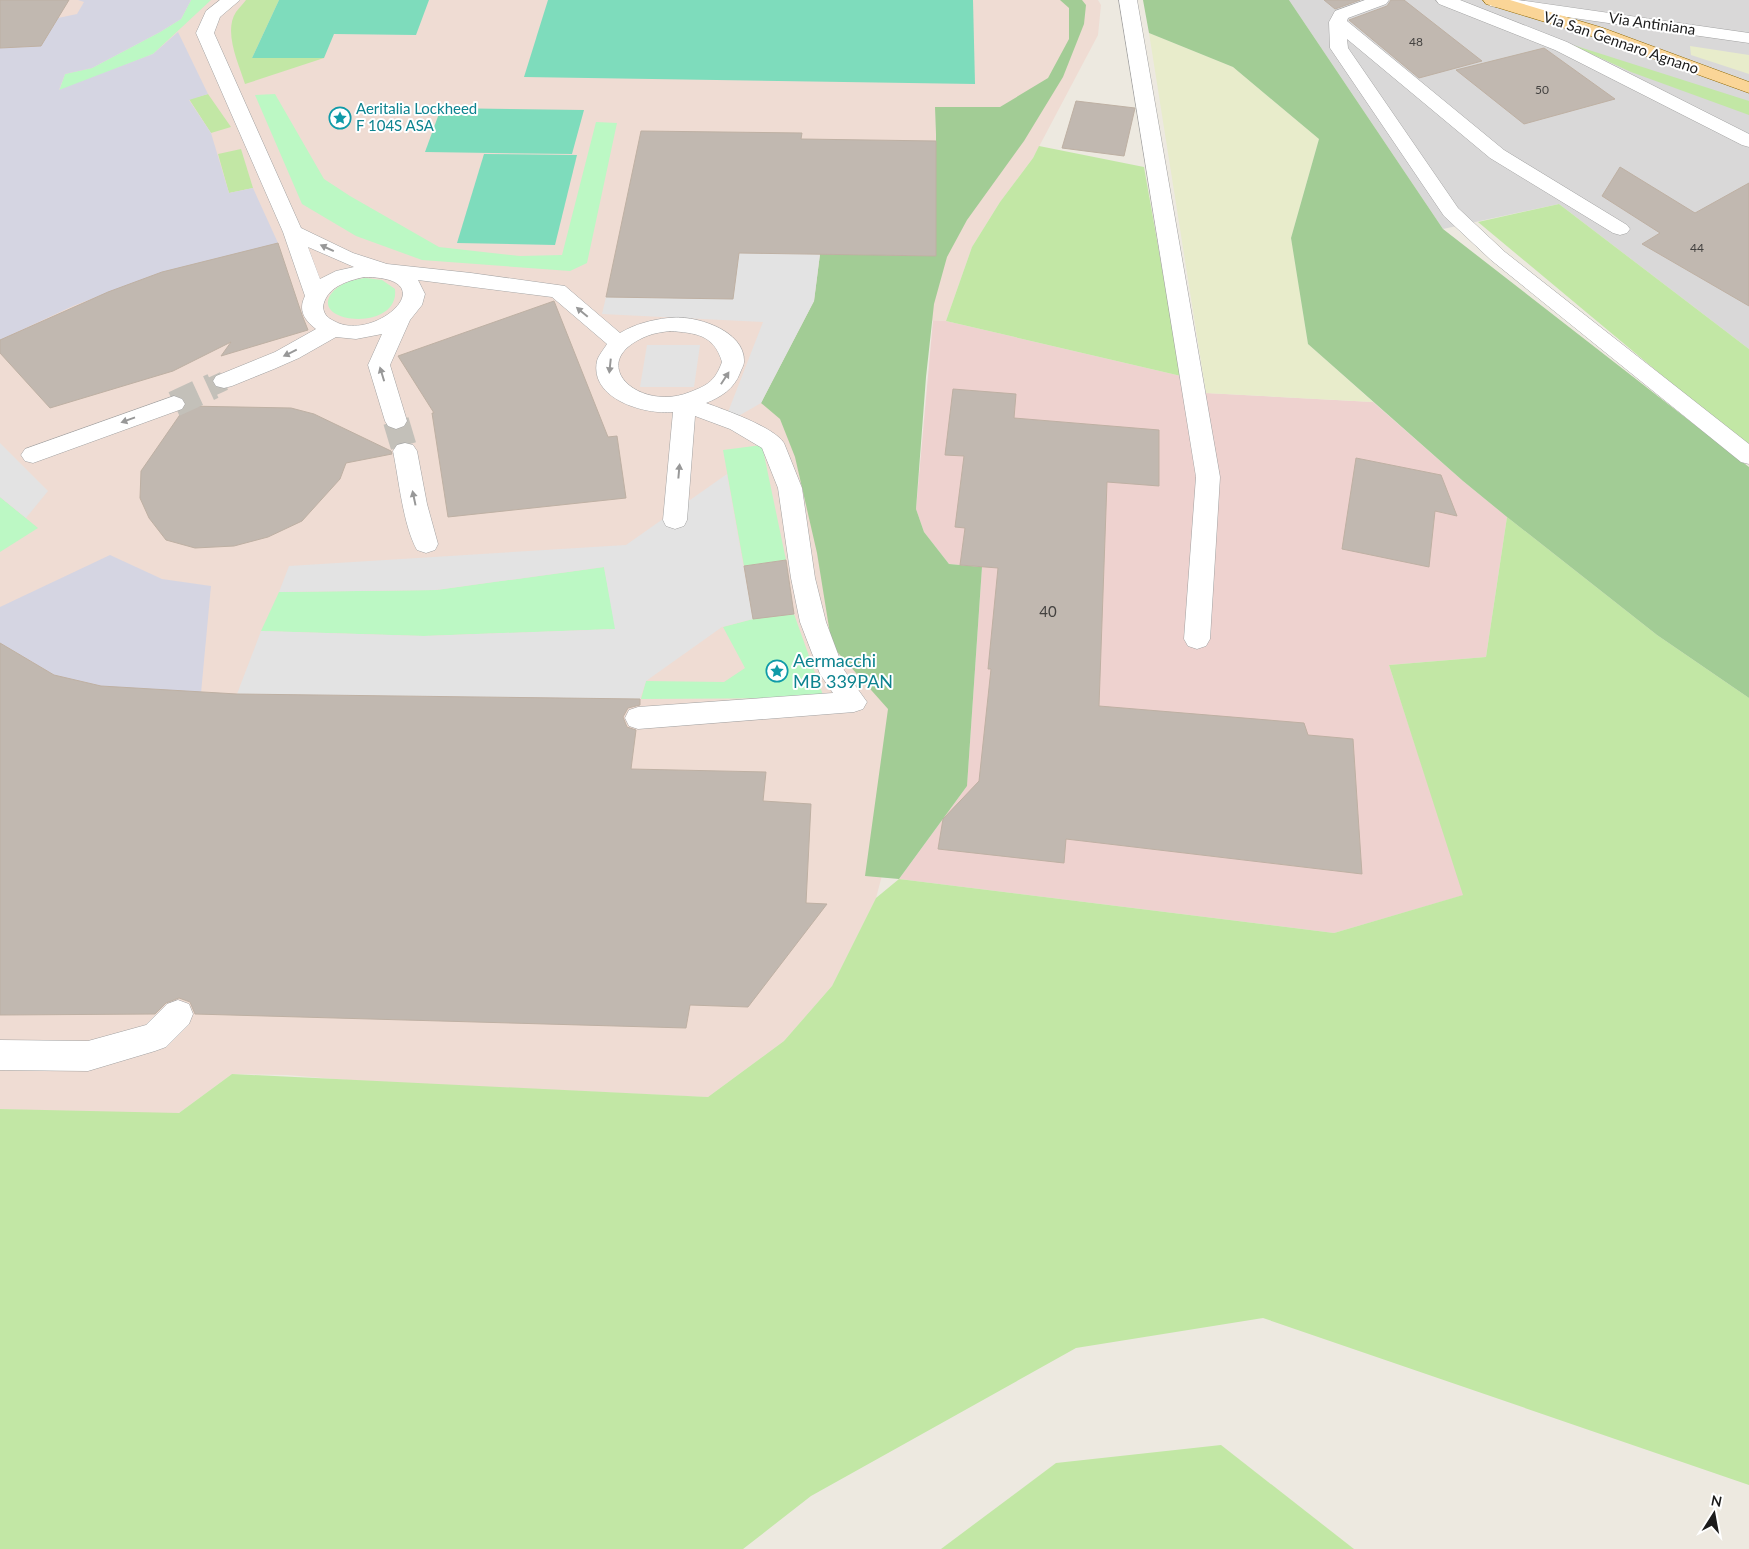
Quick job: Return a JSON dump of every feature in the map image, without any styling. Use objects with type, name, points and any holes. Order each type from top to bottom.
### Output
[{"type":"main road","name":"Via San Gennaro Agnano","points":[[1494,1],[1597,32],[1749,88]]},
{"type":"street","points":[[231,0],[212,15],[205,33],[293,232],[315,296]]},
{"type":"street","points":[[1128,0],[1208,477],[1197,638]]},
{"type":"street","points":[[1380,0],[1341,15],[1338,22],[1338,48],[1451,212],[1498,256],[1749,456]]},
{"type":"street","points":[[1446,0],[1561,46],[1749,141]]},
{"type":"street","name":"Via Antiniana","points":[[1494,1],[1749,38]]},
{"type":"street","points":[[1338,22],[1497,154],[1620,230]]},
{"type":"street","points":[[293,232],[346,257],[385,270],[397,273],[412,285],[414,295],[410,308],[400,318],[374,330],[350,332],[333,330],[321,324],[314,315],[312,306],[315,296],[320,288],[333,280],[354,271],[369,269],[385,270],[471,279],[558,291],[619,343]]},
{"type":"street","points":[[396,421],[379,365],[400,318]]},
{"type":"street","points":[[670,324],[701,327],[723,340],[729,348],[732,362],[726,380],[712,392],[685,403],[667,405],[645,403],[627,396],[614,386],[609,376],[608,361],[619,343],[641,330],[670,324]]},
{"type":"street","points":[[224,381],[290,354],[333,330]]},
{"type":"street","points":[[675,520],[685,403]]},
{"type":"street","points":[[638,718],[854,702],[833,674],[813,622],[803,578],[790,488],[772,443],[738,424],[685,403]]},
{"type":"street","points":[[33,455],[174,404]]},
{"type":"street","points":[[405,452],[415,504],[426,544]]},
{"type":"street","points":[[0,1055],[88,1056],[155,1037],[178,1014]]},
{"type":"shaded area","points":[[0,0],[1098,0],[1101,5],[1098,35],[1033,158],[1000,202],[972,247],[946,321],[902,320],[913,714],[910,771],[876,898],[832,986],[784,1041],[708,1097],[371,1082],[287,1075],[232,1074],[179,1113],[116,1114],[0,1109]]},
{"type":"shaded area","points":[[78,0],[191,0],[181,19],[92,68],[65,74],[59,90],[153,54],[178,32],[208,94],[189,100],[211,133],[229,193],[253,188],[278,243],[162,272],[73,306],[0,340],[0,48],[41,46],[58,18],[77,14],[84,2]]},
{"type":"shaded area","points":[[1289,0],[1749,0],[1749,349],[1559,204],[1443,229]]},
{"type":"shaded area","points":[[739,253],[820,254],[814,301],[761,403],[723,425],[763,322],[602,314],[606,297],[733,299]]},
{"type":"shaded area","points":[[933,320],[946,321],[1181,376],[1206,393],[1373,402],[1507,517],[1486,657],[1389,665],[1464,895],[1334,933],[899,879],[967,786],[982,567],[949,564],[924,532],[916,509]]},
{"type":"shaded area","points":[[647,345],[700,345],[694,387],[640,387]]},
{"type":"shaded area","points":[[0,443],[48,491],[26,518],[0,497]]},
{"type":"shaded area","points":[[727,474],[753,619],[722,627],[646,681],[640,699],[237,694],[261,631],[424,636],[615,629],[604,567],[436,590],[279,592],[289,566],[626,545]]},
{"type":"shaded area","points":[[110,555],[162,579],[211,586],[201,693],[101,686],[54,675],[0,643],[0,607]]},
{"type":"green space","points":[[191,0],[211,0],[153,54],[59,91],[65,74],[92,68],[160,32],[181,19]]},
{"type":"green space","points":[[246,0],[279,0],[252,58],[324,58],[245,84],[233,48],[231,29],[232,20],[236,12]]},
{"type":"green space","points":[[279,0],[429,0],[416,35],[334,34],[324,58],[252,58]]},
{"type":"green space","points":[[548,0],[973,0],[975,84],[524,77]]},
{"type":"green space","points":[[1060,0],[1082,0],[1086,5],[1084,24],[1063,77],[1024,141],[967,220],[947,257],[934,304],[926,377],[916,509],[924,532],[949,564],[982,567],[967,786],[899,879],[865,876],[888,709],[832,646],[817,553],[795,457],[780,419],[761,403],[814,301],[820,254],[936,256],[935,107],[1000,107],[1048,78],[1069,39],[1069,8]]},
{"type":"green space","points":[[1143,0],[1289,0],[1443,229],[1749,467],[1749,698],[1657,635],[1507,517],[1463,481],[1308,344],[1291,238],[1319,139],[1233,67],[1149,33]]},
{"type":"green space","points":[[1149,33],[1233,67],[1319,139],[1291,238],[1308,344],[1373,402],[1206,393]]},
{"type":"green space","points":[[1570,44],[1749,101],[1749,115],[1631,72]]},
{"type":"green space","points":[[1690,46],[1749,55],[1749,74],[1691,55]]},
{"type":"green space","points":[[208,94],[231,127],[211,133],[189,99]]},
{"type":"green space","points":[[275,94],[324,179],[439,247],[520,256],[562,255],[596,122],[617,123],[587,263],[570,271],[422,260],[356,236],[302,204],[255,95]]},
{"type":"green space","points":[[441,108],[584,110],[572,154],[425,152]]},
{"type":"green space","points":[[1039,146],[1144,167],[1181,376],[946,321],[972,247],[1000,202],[1033,158]]},
{"type":"green space","points":[[241,149],[253,188],[229,193],[218,154]]},
{"type":"green space","points":[[484,154],[577,155],[555,245],[457,243]]},
{"type":"green space","points":[[1559,204],[1749,349],[1749,448],[1478,222]]},
{"type":"green space","points":[[365,278],[382,280],[395,289],[393,303],[384,312],[371,317],[357,319],[343,317],[333,312],[328,304],[334,290],[346,283]]},
{"type":"green space","points":[[762,445],[786,560],[744,566],[723,450]]},
{"type":"green space","points":[[0,497],[38,528],[0,552]]},
{"type":"green space","points":[[1507,517],[1657,635],[1749,698],[1749,1485],[1263,1318],[1076,1348],[811,1496],[743,1549],[0,1549],[0,1109],[179,1113],[232,1074],[708,1097],[784,1041],[832,986],[876,898],[899,879],[1334,933],[1463,895],[1389,665],[1486,657]]},
{"type":"green space","points":[[604,567],[616,629],[424,636],[261,631],[279,592],[436,590]]},
{"type":"green space","points":[[794,614],[824,698],[641,699],[646,681],[724,682],[745,668],[723,627],[753,619]]},
{"type":"green space","points":[[1221,1445],[1354,1549],[941,1549],[1056,1463]]},
{"type":"building","points":[[0,0],[69,0],[41,46],[0,48]]},
{"type":"building","points":[[1324,0],[1360,0],[1335,9]]},
{"type":"building","points":[[1391,0],[1404,0],[1482,61],[1419,78],[1349,20],[1387,6]]},
{"type":"building","points":[[1544,48],[1615,99],[1524,124],[1456,70]]},
{"type":"building","points":[[1076,101],[1135,108],[1124,156],[1062,148]]},
{"type":"building","points":[[641,131],[802,133],[801,139],[936,141],[936,256],[739,253],[733,299],[606,297]]},
{"type":"building","points":[[1620,167],[1695,213],[1749,183],[1749,306],[1642,244],[1660,233],[1602,196]]},
{"type":"building","points":[[278,243],[308,330],[221,356],[231,342],[173,371],[50,408],[0,353],[0,340],[108,292],[162,272]]},
{"type":"building","points":[[554,301],[608,437],[617,436],[626,498],[448,517],[432,413],[434,413],[398,356]]},
{"type":"building","points":[[953,389],[1016,394],[1014,418],[1159,430],[1159,486],[1107,482],[1099,706],[1304,723],[1308,735],[1353,739],[1362,874],[1066,839],[1064,863],[938,849],[943,819],[979,781],[991,669],[988,669],[998,568],[960,565],[965,528],[955,527],[964,456],[945,455]]},
{"type":"building","points":[[186,406],[291,408],[314,414],[391,451],[392,454],[346,463],[340,479],[302,521],[268,537],[234,546],[195,548],[166,540],[149,518],[140,498],[141,471]]},
{"type":"building","points":[[1356,458],[1441,475],[1457,516],[1435,511],[1429,567],[1342,549]]},
{"type":"building","points":[[786,560],[794,614],[753,619],[744,566]]},
{"type":"building","points":[[0,643],[54,675],[101,686],[237,694],[640,699],[640,705],[628,708],[623,717],[627,727],[636,730],[631,769],[766,772],[763,801],[811,804],[806,903],[827,904],[748,1007],[690,1005],[686,1028],[195,1014],[190,1002],[179,998],[166,1003],[155,1014],[0,1015]]},
{"type":"tunnel","points":[[211,387],[224,381]]},
{"type":"tunnel","points":[[174,404],[213,386]]},
{"type":"tunnel","points":[[396,421],[405,451]]},
{"type":"place","name":"Aeritalia Lockheed F 104S ASA","points":[[340,118]]},
{"type":"place","name":"Aermacchi MB 339PAN","points":[[777,671]]}]
